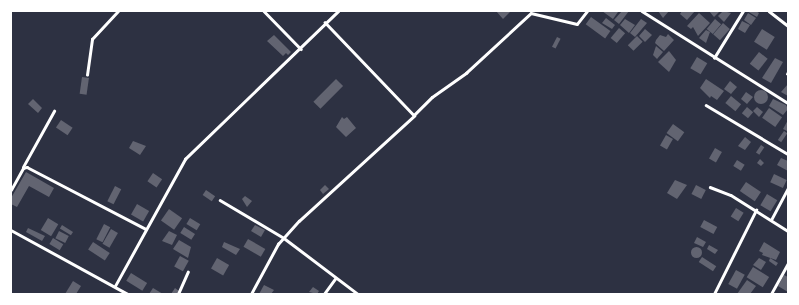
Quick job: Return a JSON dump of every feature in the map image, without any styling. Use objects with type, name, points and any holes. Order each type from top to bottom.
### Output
[{"type":"street","points":[[87,75],[92,39],[118,11]]},
{"type":"street","points":[[264,11],[301,49]]},
{"type":"street","points":[[115,286],[185,160],[301,49],[338,11]]},
{"type":"street","points":[[251,294],[284,238],[414,116],[432,97],[466,73],[531,13],[577,24],[587,11]]},
{"type":"street","points":[[642,11],[714,58],[761,84],[788,103]]},
{"type":"street","points":[[714,58],[743,11]]},
{"type":"street","points":[[769,11],[788,26]]},
{"type":"street","points":[[325,23],[414,116]]},
{"type":"street","points":[[706,105],[788,154]]},
{"type":"street","points":[[11,190],[54,111]]},
{"type":"street","points":[[23,168],[27,167],[146,228]]},
{"type":"street","points":[[710,187],[732,195],[788,230]]},
{"type":"street","points":[[771,220],[788,188]]},
{"type":"street","points":[[220,200],[284,238],[335,279],[358,294]]},
{"type":"street","points":[[714,294],[756,210]]},
{"type":"street","points":[[11,230],[128,294]]},
{"type":"street","points":[[771,294],[788,263]]},
{"type":"street","points":[[178,294],[188,272]]},
{"type":"street","points":[[324,294],[335,279]]},
{"type":"building","points":[[496,11],[511,11],[503,19]]},
{"type":"building","points":[[602,11],[617,11],[618,12],[613,19]]},
{"type":"building","points":[[622,11],[629,11],[619,24],[614,20]]},
{"type":"building","points":[[658,11],[669,11],[663,18]]},
{"type":"building","points":[[682,11],[695,11],[687,20],[680,14]]},
{"type":"building","points":[[709,11],[720,11],[714,17]]},
{"type":"building","points":[[723,11],[731,13],[724,22],[718,16]]},
{"type":"building","points":[[747,11],[756,11],[759,13],[757,17]]},
{"type":"building","points":[[699,13],[710,23],[698,36],[693,27],[691,29],[687,26]]},
{"type":"building","points":[[748,13],[756,18],[751,25],[744,20]]},
{"type":"building","points":[[591,17],[610,31],[605,38],[586,24]]},
{"type":"building","points":[[606,18],[615,25],[612,29],[602,23]]},
{"type":"building","points":[[625,19],[635,25],[629,33],[620,25]]},
{"type":"building","points":[[641,19],[647,23],[635,37],[630,33]]},
{"type":"building","points":[[715,19],[721,24],[713,34],[707,29]]},
{"type":"building","points":[[742,21],[750,25],[745,33],[738,29]]},
{"type":"building","points":[[723,23],[730,29],[720,40],[713,34]]},
{"type":"building","points":[[619,28],[625,33],[617,43],[611,38]]},
{"type":"building","points":[[645,29],[652,35],[645,42],[639,36]]},
{"type":"building","points":[[762,29],[775,37],[767,50],[754,42]]},
{"type":"building","points":[[706,30],[710,32],[706,43],[699,38]]},
{"type":"building","points":[[668,34],[674,40],[664,51],[655,43],[660,35],[666,37]]},
{"type":"building","points":[[274,35],[291,52],[288,55],[286,53],[283,56],[267,41]]},
{"type":"building","points":[[637,36],[643,42],[633,51],[628,45]]},
{"type":"building","points":[[557,37],[561,39],[556,49],[552,47]]},
{"type":"building","points":[[656,46],[663,52],[657,59],[653,55]]},
{"type":"building","points":[[669,51],[676,60],[669,72],[658,62]]},
{"type":"building","points":[[759,52],[768,59],[758,71],[750,64]]},
{"type":"building","points":[[697,57],[707,63],[701,74],[690,68]]},
{"type":"building","points":[[775,58],[783,62],[771,83],[762,78]]},
{"type":"building","points":[[82,77],[89,78],[87,95],[80,94]]},
{"type":"building","points":[[336,79],[343,86],[320,109],[313,102]]},
{"type":"building","points":[[706,79],[724,91],[717,100],[711,96],[710,98],[700,88]]},
{"type":"building","points":[[730,81],[737,87],[731,94],[724,89]]},
{"type":"building","points":[[788,84],[788,96],[781,92]]},
{"type":"building","points":[[761,90],[766,92],[768,97],[766,102],[761,104],[756,102],[754,97],[756,92]]},
{"type":"building","points":[[746,92],[753,97],[747,104],[741,99]]},
{"type":"building","points":[[731,96],[741,104],[735,111],[725,103]]},
{"type":"building","points":[[33,99],[42,108],[38,113],[28,104]]},
{"type":"building","points":[[773,99],[786,105],[788,109],[783,115],[769,106]]},
{"type":"building","points":[[747,107],[753,112],[748,118],[742,113]]},
{"type":"building","points":[[757,107],[763,112],[759,117],[753,111]]},
{"type":"building","points":[[769,108],[782,117],[775,127],[762,118]]},
{"type":"building","points":[[342,117],[344,119],[347,117],[356,128],[346,137],[336,127]]},
{"type":"building","points":[[61,120],[73,128],[68,135],[56,127]]},
{"type":"building","points":[[788,120],[788,129],[787,131],[783,129]]},
{"type":"building","points":[[673,124],[684,132],[678,141],[667,133]]},
{"type":"building","points":[[784,131],[787,133],[781,142],[778,140]]},
{"type":"building","points":[[666,135],[673,139],[667,149],[660,145]]},
{"type":"building","points":[[745,137],[751,142],[745,150],[738,146]]},
{"type":"building","points":[[133,141],[146,146],[140,155],[129,148]]},
{"type":"building","points":[[761,145],[764,147],[759,155],[756,152]]},
{"type":"building","points":[[715,148],[722,152],[716,162],[709,158]]},
{"type":"building","points":[[781,158],[788,161],[788,171],[777,165]]},
{"type":"building","points":[[760,159],[764,163],[761,166],[757,163]]},
{"type":"building","points":[[737,160],[745,165],[741,171],[733,166]]},
{"type":"building","points":[[26,172],[54,188],[49,197],[29,186],[17,207],[11,204],[11,198]]},
{"type":"building","points":[[153,173],[162,179],[157,187],[147,181]]},
{"type":"building","points":[[774,174],[787,180],[783,188],[770,182]]},
{"type":"building","points":[[675,180],[687,185],[677,199],[667,193]]},
{"type":"building","points":[[746,182],[761,192],[755,201],[740,191]]},
{"type":"building","points":[[325,185],[329,189],[323,194],[320,190]]},
{"type":"building","points":[[696,185],[706,190],[701,199],[691,194]]},
{"type":"building","points":[[115,186],[121,189],[114,204],[107,201]]},
{"type":"building","points":[[206,190],[215,196],[212,201],[203,195]]},
{"type":"building","points":[[767,194],[777,200],[771,211],[760,205]]},
{"type":"building","points":[[245,196],[252,201],[247,207],[242,199]]},
{"type":"building","points":[[137,204],[149,211],[143,221],[131,214]]},
{"type":"building","points":[[736,208],[744,213],[738,221],[731,216]]},
{"type":"building","points":[[169,209],[182,218],[174,230],[161,220]]},
{"type":"building","points":[[48,218],[58,224],[51,236],[41,230]]},
{"type":"building","points":[[190,218],[200,224],[197,230],[186,224]]},
{"type":"building","points":[[704,220],[717,227],[713,234],[700,227]]},
{"type":"building","points":[[104,224],[110,227],[103,242],[96,239]]},
{"type":"building","points":[[62,225],[73,232],[71,235],[60,228]]},
{"type":"building","points":[[255,225],[265,230],[261,237],[251,231]]},
{"type":"building","points":[[184,227],[195,234],[191,240],[180,233]]},
{"type":"building","points":[[28,228],[45,236],[42,241],[26,232]]},
{"type":"building","points":[[111,229],[118,233],[109,248],[103,244]]},
{"type":"building","points":[[59,231],[69,236],[65,243],[55,238]]},
{"type":"building","points":[[169,231],[177,235],[172,245],[162,241]]},
{"type":"building","points":[[697,237],[706,242],[703,247],[694,243]]},
{"type":"building","points":[[53,238],[63,244],[60,250],[49,244]]},
{"type":"building","points":[[248,239],[265,249],[261,257],[244,247]]},
{"type":"building","points":[[179,240],[191,247],[188,258],[173,249]]},
{"type":"building","points":[[93,242],[110,253],[105,260],[88,250]]},
{"type":"building","points":[[224,242],[240,249],[236,255],[222,247]]},
{"type":"building","points":[[764,242],[780,252],[776,260],[762,255],[763,253],[759,251]]},
{"type":"building","points":[[709,245],[718,250],[715,254],[707,249]]},
{"type":"building","points":[[694,247],[698,247],[700,248],[700,256],[694,257],[691,254],[691,250]]},
{"type":"building","points":[[180,256],[189,261],[183,271],[174,266]]},
{"type":"building","points":[[702,257],[716,266],[713,271],[699,262]]},
{"type":"building","points":[[217,258],[229,265],[223,275],[211,268]]},
{"type":"building","points":[[759,258],[766,262],[761,270],[753,265]]},
{"type":"building","points":[[770,258],[778,263],[776,266],[769,261]]},
{"type":"building","points":[[753,267],[769,277],[763,287],[747,277]]},
{"type":"building","points":[[736,270],[745,275],[737,289],[728,284]]},
{"type":"building","points":[[131,273],[147,283],[142,291],[126,281]]},
{"type":"building","points":[[784,275],[788,277],[788,292],[778,286]]},
{"type":"building","points":[[747,280],[756,286],[750,294],[737,294]]},
{"type":"building","points":[[73,281],[81,286],[76,294],[65,294]]},
{"type":"building","points":[[264,285],[274,290],[271,294],[259,294]]},
{"type":"building","points":[[313,287],[319,291],[317,294],[309,292]]},
{"type":"building","points":[[153,288],[163,294],[149,294]]},
{"type":"building","points":[[175,288],[179,291],[177,294],[171,294]]}]
